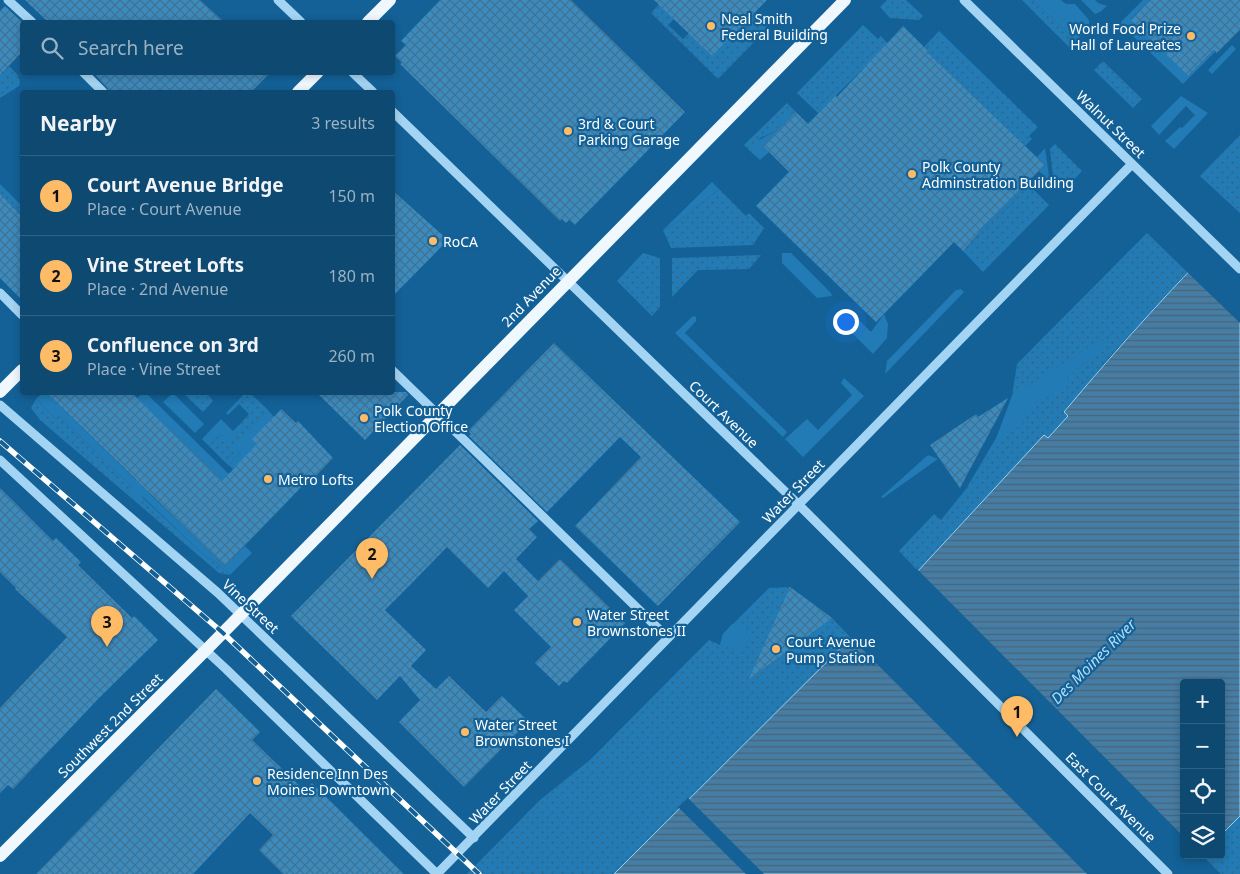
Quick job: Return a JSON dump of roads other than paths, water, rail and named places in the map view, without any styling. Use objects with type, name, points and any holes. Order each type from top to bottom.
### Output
[{"type":"main road","points":[[370,20],[390,0]]},
{"type":"main road","name":"2nd Avenue","points":[[240,614],[845,0]]},
{"type":"main road","points":[[300,90],[315,75]]},
{"type":"main road","points":[[0,392],[20,372]]},
{"type":"main road","name":"Southwest 2nd Street","points":[[0,856],[240,614]]},
{"type":"street","points":[[8,0],[30,20]]},
{"type":"street","points":[[278,0],[299,20]]},
{"type":"street","name":"Walnut Street","points":[[964,0],[1240,269]]},
{"type":"street","points":[[86,75],[101,90]]},
{"type":"street","points":[[355,75],[371,90]]},
{"type":"street","name":"Court Avenue","points":[[395,114],[799,505],[1034,740]]},
{"type":"street","name":"Water Street","points":[[437,874],[1132,164]]},
{"type":"street","points":[[0,293],[20,313]]},
{"type":"street","points":[[395,373],[668,638]]},
{"type":"street","name":"Vine Street","points":[[0,405],[240,614],[474,838]]},
{"type":"street","points":[[0,460],[206,650],[437,874]]},
{"type":"street","name":"East Court Avenue","points":[[1034,740],[1168,874]]},
{"type":"water","name":"Des Moines River","points":[[1240,219],[1240,816],[1225,831],[1225,679],[1180,679],[1180,859],[1182,859],[1182,874],[614,874],[918,571],[1044,435],[1048,438],[1068,416],[1064,412],[1106,362]]},
{"type":"railway","points":[[0,441],[223,633],[479,874]]},
{"type":"place","name":"Neal Smith Federal Building","points":[[711,26]]},
{"type":"place","name":"World Food Prize Hall of Laureates","points":[[1191,36]]},
{"type":"place","name":"3rd & Court Parking Garage","points":[[568,131]]},
{"type":"place","name":"Polk County Adminstration Building","points":[[912,174]]},
{"type":"place","name":"RoCA","points":[[433,241]]},
{"type":"place","name":"Polk County Election Office","points":[[364,418]]},
{"type":"place","name":"Metro Lofts","points":[[268,479]]},
{"type":"place","name":"Vine Street Lofts","points":[[372,579]]},
{"type":"place","name":"Water Street Brownstones II","points":[[577,622]]},
{"type":"place","name":"Confluence on 3rd","points":[[107,647]]},
{"type":"place","name":"Court Avenue Pump Station","points":[[776,649]]},
{"type":"place","name":"Water Street Brownstones I","points":[[465,732]]},
{"type":"place","name":"Court Avenue Bridge","points":[[1017,737]]},
{"type":"place","name":"Residence Inn Des Moines Downtown","points":[[257,781]]}]
